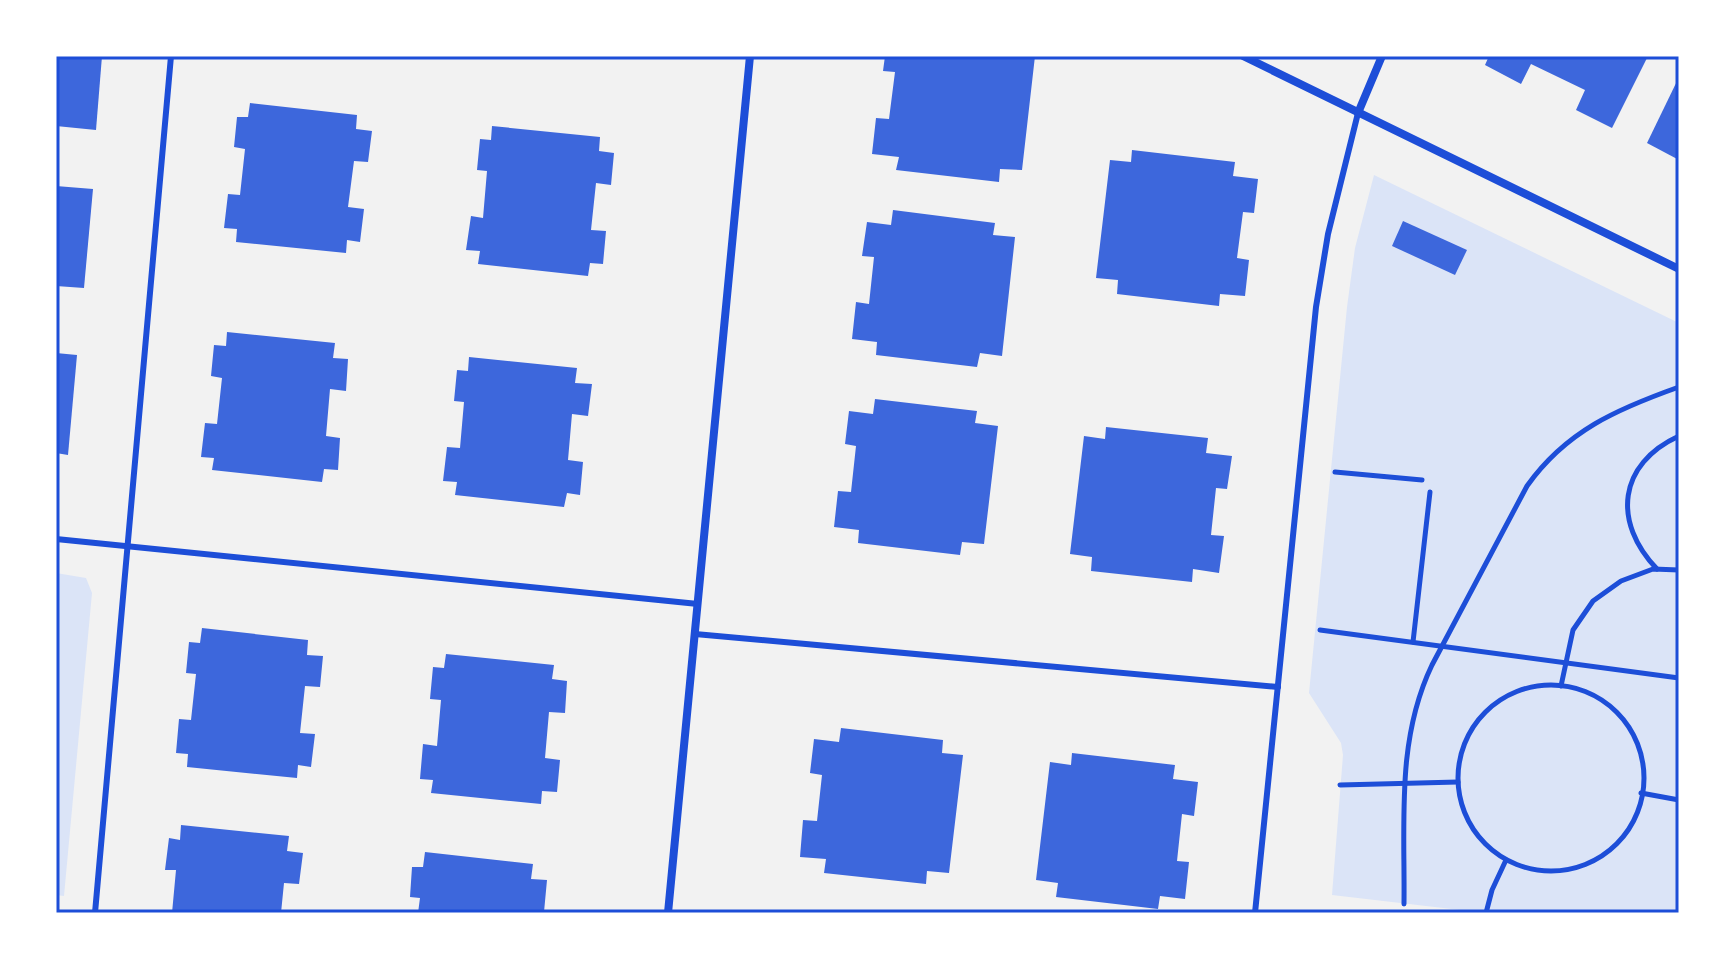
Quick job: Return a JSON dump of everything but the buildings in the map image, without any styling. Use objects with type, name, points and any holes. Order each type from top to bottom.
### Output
[{"type":"street","points":[[668,913],[750,56]]},
{"type":"street","points":[[1243,56],[1679,269]]},
{"type":"street","points":[[1358,113],[1382,56]]},
{"type":"lane","points":[[95,913],[171,56]]},
{"type":"lane","points":[[1255,913],[1316,307],[1328,234],[1358,113]]},
{"type":"lane","points":[[56,539],[698,604]]},
{"type":"lane","points":[[695,634],[1278,687]]},
{"type":"path","points":[[1404,904],[1407,746],[1413,712],[1420,689],[1527,486],[1544,461],[1570,439],[1597,422],[1679,387]]},
{"type":"path","points":[[1658,570],[1641,552],[1630,531],[1626,507],[1631,483],[1643,461],[1660,445],[1679,436]]},
{"type":"path","points":[[1331,471],[1422,480]]},
{"type":"path","points":[[1413,642],[1430,492]]},
{"type":"path","points":[[1561,686],[1573,630],[1593,601],[1621,581],[1658,570],[1679,570]]},
{"type":"path","points":[[1315,629],[1679,678]]},
{"type":"path","points":[[1561,686],[1578,689],[1605,702],[1626,723],[1640,749],[1643,779],[1638,811],[1622,838],[1598,859],[1568,870],[1536,871],[1506,860],[1481,840],[1464,813],[1458,782],[1461,752],[1474,725],[1494,704],[1520,689],[1561,686]]},
{"type":"path","points":[[1340,785],[1458,782]]},
{"type":"path","points":[[1641,793],[1679,800]]},
{"type":"path","points":[[1486,913],[1492,890],[1506,860]]},
{"type":"shaded area","points":[[1374,175],[1679,323],[1679,913],[1486,913],[1332,895],[1343,755],[1341,743],[1309,693],[1347,307],[1355,248]]},
{"type":"shaded area","points":[[56,573],[86,578],[92,593],[64,896],[56,895]]}]
